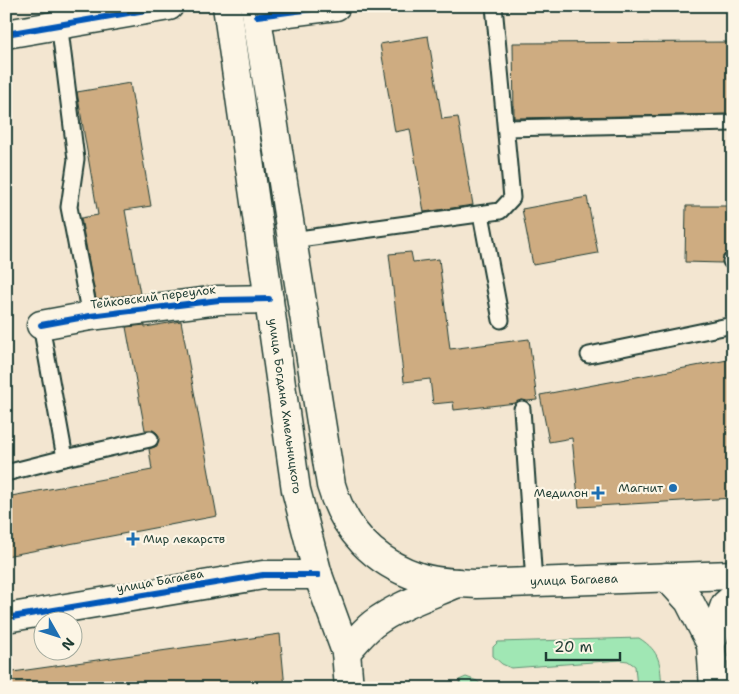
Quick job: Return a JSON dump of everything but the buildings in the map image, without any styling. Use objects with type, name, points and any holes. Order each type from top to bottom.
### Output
[{"type":"main road","points":[[6,34],[58,16],[168,6]]},
{"type":"main road","name":"улица Богдана Хмельницкого","points":[[227,6],[296,490],[318,575],[346,652],[349,688]]},
{"type":"main road","points":[[336,6],[256,11],[331,485],[342,514],[352,532],[367,547],[401,570],[420,577],[458,583]]},
{"type":"main road","name":"Тейковский переулок","points":[[41,325],[90,316],[219,300],[269,299]]},
{"type":"main road","name":"улица Багаева","points":[[6,618],[264,575],[318,575]]},
{"type":"main road","name":"улица Багаева","points":[[346,652],[359,637],[391,612],[458,583],[733,575]]},
{"type":"main road","points":[[667,577],[689,601],[711,644],[714,688]]},
{"type":"main road","points":[[711,644],[725,606],[733,598]]},
{"type":"lane","points":[[292,240],[500,211],[512,198],[494,6]]},
{"type":"lane","points":[[58,16],[76,159],[69,207],[90,316]]},
{"type":"lane","points":[[506,128],[733,123]]},
{"type":"lane","points":[[481,214],[501,320]]},
{"type":"lane","points":[[41,325],[65,458]]},
{"type":"lane","points":[[589,355],[733,325]]},
{"type":"lane","points":[[522,409],[534,582]]},
{"type":"lane","points":[[6,473],[150,439]]},
{"type":"green space","points":[[639,638],[652,648],[658,659],[662,688],[637,688],[635,666],[628,661],[511,668],[502,664],[493,656],[493,647],[498,642]]},
{"type":"green space","points":[[466,677],[477,681],[485,688],[460,688],[459,680]]},
{"type":"cycle path","points":[[6,34],[169,6]]},
{"type":"cycle path","points":[[257,16],[336,6]]},
{"type":"cycle path","points":[[41,325],[90,316],[219,300],[269,299]]},
{"type":"cycle path","points":[[6,618],[263,575],[318,575]]},
{"type":"place","name":"Магнит","points":[[673,488]]},
{"type":"place","name":"Медилон","points":[[598,493]]},
{"type":"place","name":"Мир лекарств","points":[[133,539]]}]
